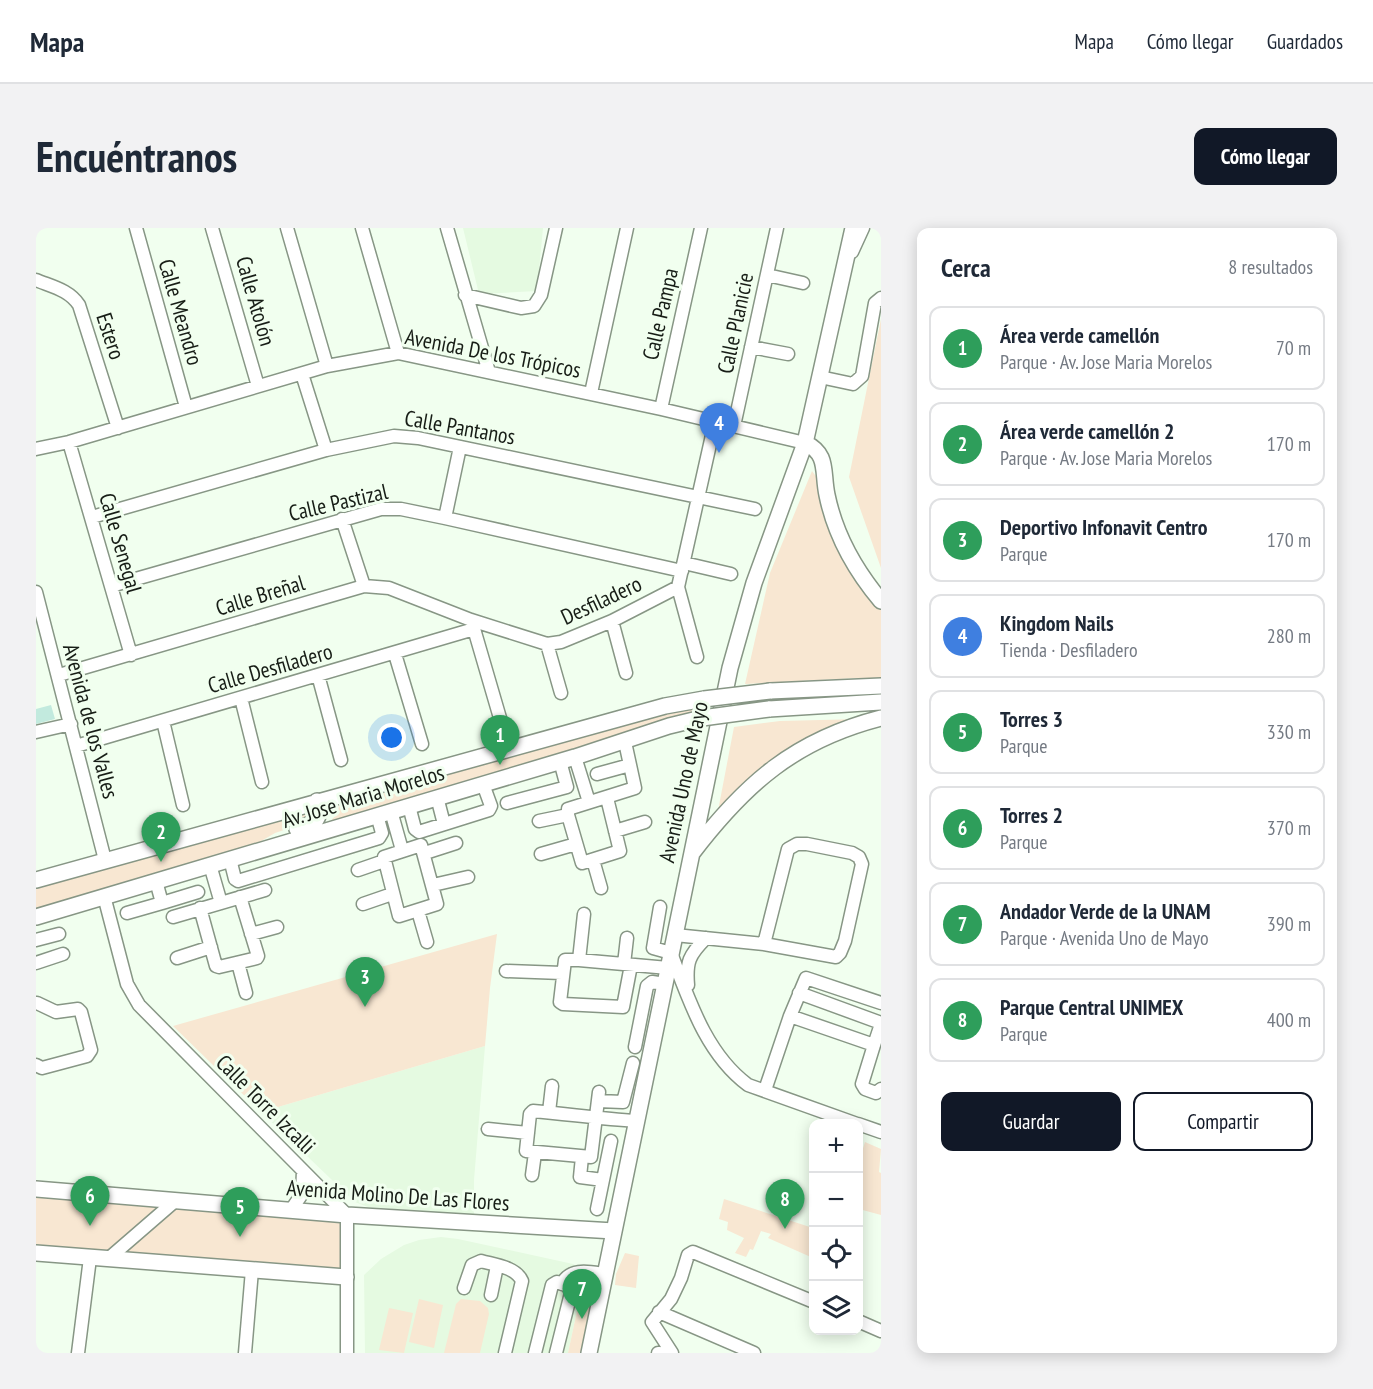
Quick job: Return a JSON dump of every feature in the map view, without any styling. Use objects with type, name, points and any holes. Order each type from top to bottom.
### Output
[{"type":"main road","name":"Avenida Uno de Mayo","points":[[589,1353],[730,668],[754,584],[806,443],[853,228]]},
{"type":"main road","points":[[806,443],[818,450],[821,455],[830,508],[847,551],[863,578],[881,601]]},
{"type":"main road","name":"Av. Jose Maria Morelos","points":[[36,880],[665,706],[770,691],[881,686]]},
{"type":"main road","name":"Av. Jose Maria Morelos","points":[[36,917],[568,759],[669,726],[702,718],[769,709],[881,702]]},
{"type":"main road","points":[[690,857],[745,791],[779,764],[816,741],[856,724],[881,718]]},
{"type":"main road","points":[[252,852],[273,837],[313,824],[320,810],[317,801]]},
{"type":"main road","name":"Avenida Molino De Las Flores","points":[[36,1189],[347,1215],[614,1231]]},
{"type":"main road","points":[[36,1252],[346,1277]]},
{"type":"street","name":"Calle Meandro","points":[[136,228],[186,407]]},
{"type":"street","name":"Calle Atolón","points":[[212,228],[258,386]]},
{"type":"street","points":[[287,228],[327,366]]},
{"type":"street","points":[[362,228],[398,353]]},
{"type":"street","points":[[447,228],[489,372]]},
{"type":"street","points":[[465,295],[521,308],[534,306],[541,295],[556,228]]},
{"type":"street","points":[[591,393],[627,228]]},
{"type":"street","name":"Calle Pampa","points":[[661,409],[701,228]]},
{"type":"street","name":"Calle Planicie","points":[[734,426],[777,228]]},
{"type":"street","points":[[845,266],[863,228]]},
{"type":"street","points":[[766,275],[803,283]]},
{"type":"street","name":"Estero","points":[[36,280],[65,291],[73,296],[79,305],[118,428]]},
{"type":"street","points":[[820,377],[853,384],[859,380],[862,376],[876,303],[881,298]]},
{"type":"street","points":[[751,347],[788,354]]},
{"type":"street","name":"Avenida De los Trópicos","points":[[36,449],[69,442],[327,366],[398,353],[591,393],[806,443]]},
{"type":"street","points":[[302,374],[326,450]]},
{"type":"street","name":"Desfiladero","points":[[697,657],[678,587],[715,422]]},
{"type":"street","name":"Calle Pantanos","points":[[92,517],[326,450],[394,436],[418,438],[755,510]]},
{"type":"street","name":"Calle Senegal","points":[[69,442],[131,655]]},
{"type":"street","points":[[445,518],[460,447]]},
{"type":"street","name":"Calle Pastizal","points":[[111,586],[381,509],[401,509],[683,567],[731,574]]},
{"type":"street","points":[[342,519],[364,586]]},
{"type":"street","name":"Calle Breñal","points":[[59,675],[364,586],[389,588],[473,625]]},
{"type":"street","name":"Desfiladero","points":[[473,625],[547,644],[561,642],[612,621],[678,587]]},
{"type":"street","name":"Avenida de los Valles","points":[[36,592],[40,626],[59,675],[105,860]]},
{"type":"street","points":[[612,621],[626,673]]},
{"type":"street","points":[[473,625],[500,718]]},
{"type":"street","name":"Calle Desfiladero","points":[[76,746],[395,654],[473,625]]},
{"type":"street","points":[[547,644],[561,693]]},
{"type":"street","points":[[395,654],[422,744]]},
{"type":"street","points":[[318,675],[341,760]]},
{"type":"street","points":[[241,698],[262,782]]},
{"type":"street","points":[[163,721],[183,805]]},
{"type":"street","points":[[36,732],[71,724]]},
{"type":"street","points":[[607,798],[620,851],[582,863],[568,815],[570,807],[635,788],[624,742]]},
{"type":"street","points":[[568,759],[589,802]]},
{"type":"street","points":[[507,803],[567,787],[568,759]]},
{"type":"street","points":[[597,774],[630,765]]},
{"type":"street","points":[[409,806],[417,831],[444,824],[491,808],[483,784]]},
{"type":"street","points":[[437,797],[444,824]]},
{"type":"street","points":[[230,859],[235,879],[238,881],[382,836],[384,813]]},
{"type":"street","points":[[384,813],[402,850]]},
{"type":"street","points":[[539,821],[568,815]]},
{"type":"street","points":[[615,831],[645,822]]},
{"type":"street","points":[[338,826],[345,848]]},
{"type":"street","points":[[304,837],[310,858]]},
{"type":"street","points":[[424,853],[456,843]]},
{"type":"street","points":[[541,854],[576,844]]},
{"type":"street","points":[[675,935],[765,944],[834,958],[838,956],[845,941],[862,864],[859,857],[852,853],[807,844],[791,846],[787,852],[765,944]]},
{"type":"street","points":[[419,845],[423,846],[424,853],[437,904],[399,916],[384,857],[419,845]]},
{"type":"street","points":[[593,860],[601,888]]},
{"type":"street","points":[[358,870],[384,861]]},
{"type":"street","points":[[210,865],[221,903]]},
{"type":"street","points":[[433,885],[468,877]]},
{"type":"street","points":[[156,881],[162,903]]},
{"type":"street","points":[[173,917],[265,890]]},
{"type":"street","points":[[127,913],[198,892]]},
{"type":"street","points":[[363,904],[393,894]]},
{"type":"street","name":"Calle Torre Izcalli","points":[[104,896],[127,984],[139,1005],[347,1215]]},
{"type":"street","points":[[200,908],[218,967],[238,963],[258,957],[240,897]]},
{"type":"street","points":[[660,907],[653,948],[670,960],[713,1046],[733,1074],[748,1085],[844,1119]]},
{"type":"street","points":[[418,911],[427,942]]},
{"type":"street","points":[[579,960],[584,914]]},
{"type":"street","points":[[251,934],[277,927]]},
{"type":"street","points":[[36,940],[59,934]]},
{"type":"street","points":[[627,938],[628,964],[623,1007],[560,1002],[565,960],[628,964],[670,960]]},
{"type":"street","points":[[689,1002],[687,966],[693,951],[706,938]]},
{"type":"street","points":[[177,958],[211,947]]},
{"type":"street","points":[[36,963],[63,954]]},
{"type":"street","points":[[238,963],[246,993]]},
{"type":"street","points":[[506,970],[562,973]]},
{"type":"street","points":[[765,1090],[804,981],[809,978],[881,1003]]},
{"type":"street","points":[[635,1047],[647,986],[652,982],[665,984]]},
{"type":"street","points":[[799,993],[881,1024],[876,1050],[863,1086],[876,1093],[881,1089]]},
{"type":"street","points":[[36,1002],[56,1012],[78,1009],[81,1012],[91,1050],[87,1056],[42,1068],[36,1065]]},
{"type":"street","points":[[790,1016],[876,1050]]},
{"type":"street","points":[[633,1063],[623,1102],[598,1096],[596,1118],[591,1155],[589,1158],[526,1151],[531,1112],[549,1112],[596,1118],[636,1121]]},
{"type":"street","points":[[549,1112],[552,1086]]},
{"type":"street","points":[[863,1126],[881,1132]]},
{"type":"street","points":[[488,1129],[528,1133]]},
{"type":"street","points":[[597,1209],[611,1141]]},
{"type":"street","points":[[532,1175],[535,1153]]},
{"type":"street","points":[[582,1157],[580,1177],[603,1180]]},
{"type":"street","points":[[291,1210],[302,1194],[303,1171]]},
{"type":"street","points":[[108,1258],[175,1201]]},
{"type":"street","points":[[347,1215],[347,1353]]},
{"type":"street","points":[[672,1353],[653,1324],[653,1320],[671,1299],[688,1255],[693,1252],[809,1300]]},
{"type":"street","points":[[78,1353],[90,1258]]},
{"type":"street","points":[[464,1288],[472,1265],[481,1261],[519,1275],[522,1281],[505,1353]]},
{"type":"street","points":[[491,1295],[497,1266]]},
{"type":"street","points":[[245,1353],[252,1270]]},
{"type":"street","points":[[562,1284],[565,1278],[581,1270],[605,1274]]},
{"type":"street","points":[[535,1353],[552,1285],[557,1282],[568,1286],[571,1293],[556,1353]]},
{"type":"street","points":[[659,1312],[754,1353]]},
{"type":"street","points":[[863,1323],[881,1331]]},
{"type":"shaded area","points":[[463,228],[543,228],[537,291],[479,294]]},
{"type":"shaded area","points":[[881,319],[881,568],[849,477]]},
{"type":"shaded area","points":[[812,471],[821,483],[881,606],[881,679],[858,678],[745,684],[770,573]]},
{"type":"shaded area","points":[[711,704],[663,724],[324,828],[336,815],[338,800],[556,736]]},
{"type":"shaded area","points":[[861,719],[851,723],[717,816],[734,727],[780,721]]},
{"type":"shaded area","points":[[314,810],[315,815],[302,824],[275,833],[246,850],[36,915],[36,883]]},
{"type":"shaded area","points":[[497,934],[485,1046],[261,1112],[173,1026]]},
{"type":"shaded area","points":[[485,1046],[474,1180],[474,1215],[368,1207],[355,1202],[261,1112]]},
{"type":"shaded area","points":[[865,1142],[881,1149],[879,1172],[881,1173],[881,1215],[863,1210],[863,1148]]},
{"type":"shaded area","points":[[36,1190],[172,1202],[107,1257],[36,1251]]},
{"type":"shaded area","points":[[724,1199],[809,1227],[809,1256],[768,1238],[771,1234],[761,1231],[753,1250],[750,1249],[746,1257],[735,1253],[744,1238],[727,1230],[728,1222],[719,1219]]},
{"type":"shaded area","points":[[175,1203],[345,1216],[345,1276],[110,1257]]},
{"type":"shaded area","points":[[441,1237],[573,1264],[579,1268],[583,1274],[583,1283],[568,1353],[365,1353],[364,1275],[381,1259],[404,1245]]},
{"type":"shaded area","points":[[625,1253],[639,1256],[636,1288],[615,1285],[616,1274]]},
{"type":"shaded area","points":[[583,1283],[597,1284],[582,1353],[568,1353]]},
{"type":"shaded area","points":[[419,1299],[443,1305],[434,1348],[409,1342]]},
{"type":"shaded area","points":[[461,1299],[480,1301],[488,1308],[489,1314],[480,1353],[444,1353],[456,1304]]},
{"type":"shaded area","points":[[389,1308],[413,1313],[404,1353],[379,1350]]},
{"type":"building","points":[[51,705],[55,719],[36,724],[36,709]]},
{"type":"place","name":"Kingdom Nails","points":[[719,453]]},
{"type":"place","name":"Área verde camellón","points":[[500,765]]},
{"type":"place","name":"Área verde camellón 2","points":[[161,862]]},
{"type":"place","name":"Deportivo Infonavit Centro","points":[[365,1007]]},
{"type":"place","name":"Torres 2","points":[[90,1226]]},
{"type":"place","name":"Parque Central UNIMEX","points":[[785,1229]]},
{"type":"place","name":"Torres 3","points":[[240,1237]]},
{"type":"place","name":"Andador Verde de la UNAM","points":[[582,1319]]}]
